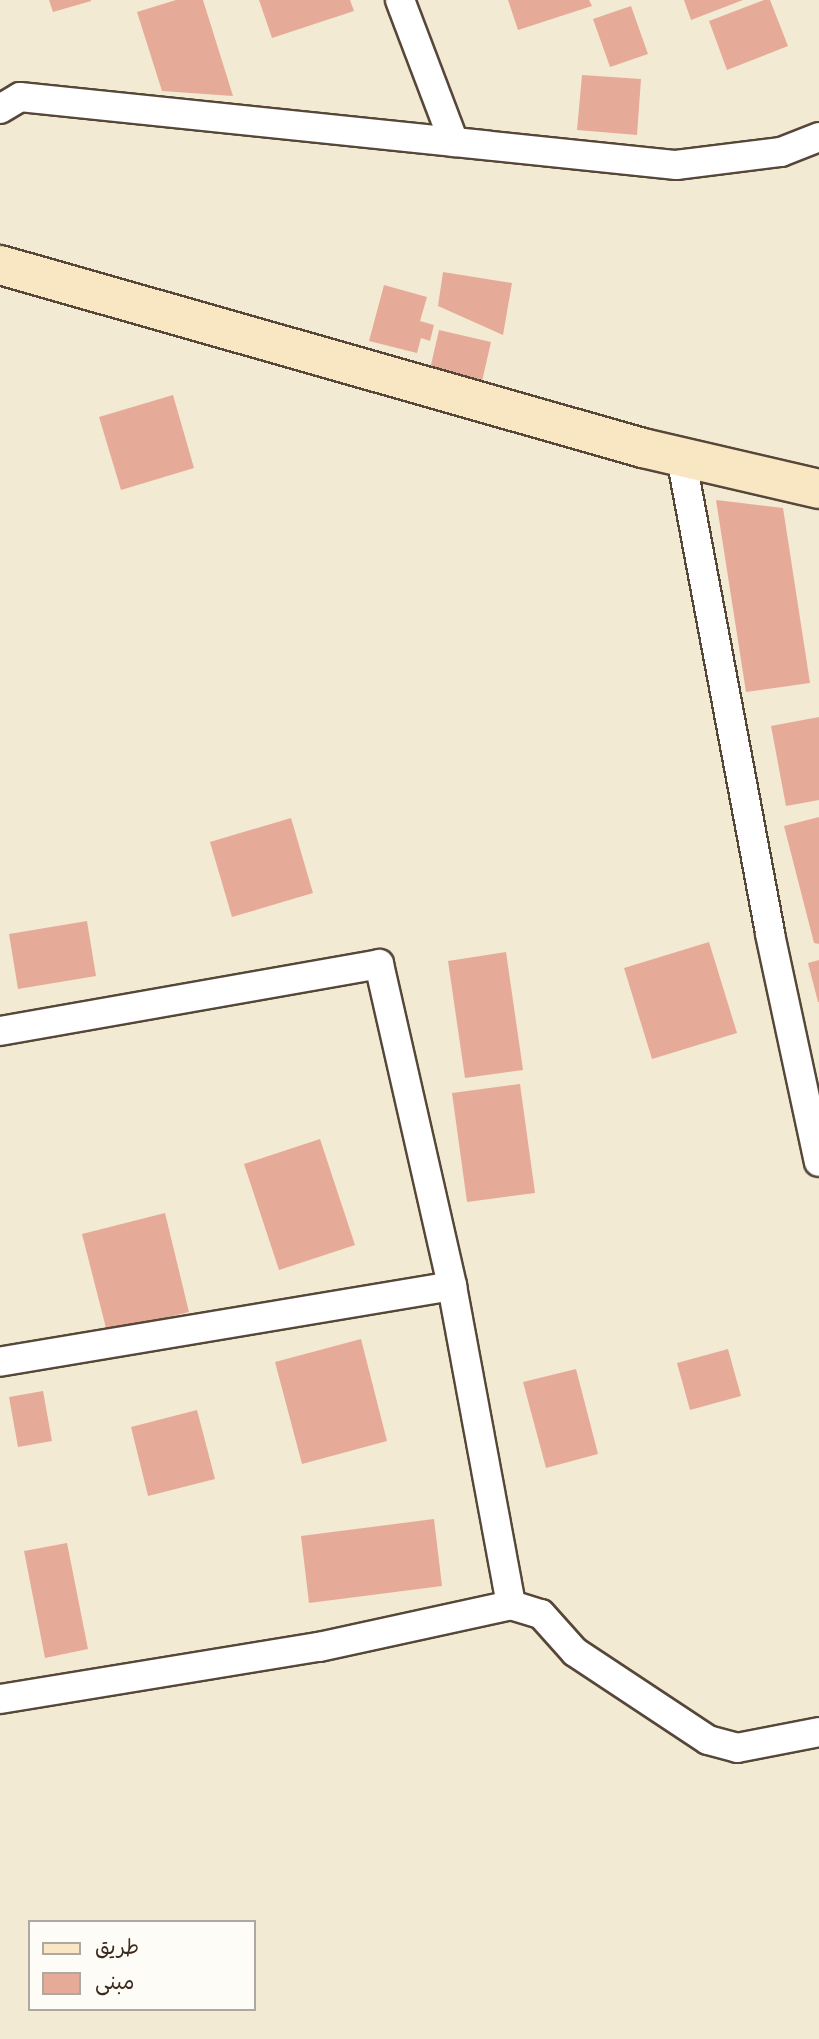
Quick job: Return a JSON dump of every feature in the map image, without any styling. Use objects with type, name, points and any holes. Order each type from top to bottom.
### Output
[{"type":"street","points":[[400,0],[454,142]]},
{"type":"street","points":[[0,109],[20,97],[676,165],[781,152],[819,137]]},
{"type":"street","points":[[0,264],[681,457],[819,489]]},
{"type":"street","points":[[681,457],[770,934],[819,1162]]},
{"type":"street","points":[[0,1031],[379,964],[452,1286],[511,1605]]},
{"type":"street","points":[[0,1362],[452,1286]]},
{"type":"street","points":[[0,1699],[319,1647],[511,1605],[541,1614],[575,1652],[708,1740],[737,1748],[819,1732]]},
{"type":"building","points":[[49,0],[91,0],[91,1],[53,12]]},
{"type":"building","points":[[176,0],[203,0],[233,96],[162,91],[137,12]]},
{"type":"building","points":[[259,0],[350,0],[354,11],[272,38]]},
{"type":"building","points":[[508,0],[589,0],[592,6],[518,30]]},
{"type":"building","points":[[684,0],[743,0],[691,20]]},
{"type":"building","points":[[770,0],[788,46],[727,70],[709,21]]},
{"type":"building","points":[[631,6],[648,54],[610,67],[593,19]]},
{"type":"building","points":[[582,75],[641,79],[637,135],[577,130]]},
{"type":"building","points":[[443,272],[512,283],[503,335],[438,306]]},
{"type":"building","points":[[384,285],[427,297],[420,321],[434,325],[430,341],[421,338],[417,353],[369,341]]},
{"type":"building","points":[[439,330],[491,342],[480,390],[428,378]]},
{"type":"building","points":[[173,395],[194,468],[121,490],[99,417]]},
{"type":"building","points":[[716,500],[783,508],[810,683],[746,692]]},
{"type":"building","points":[[819,717],[819,800],[786,806],[771,726]]},
{"type":"building","points":[[819,817],[819,944],[814,943],[784,826]]},
{"type":"building","points":[[291,818],[313,893],[232,917],[210,842]]},
{"type":"building","points":[[87,921],[96,976],[18,989],[9,934]]},
{"type":"building","points":[[709,942],[737,1033],[652,1059],[624,968]]},
{"type":"building","points":[[506,952],[523,1070],[465,1078],[448,961]]},
{"type":"building","points":[[819,960],[819,1002],[818,1002],[808,963]]},
{"type":"building","points":[[520,1084],[535,1193],[467,1202],[452,1093]]},
{"type":"building","points":[[320,1139],[355,1245],[279,1270],[244,1164]]},
{"type":"building","points":[[165,1213],[189,1312],[107,1332],[82,1234]]},
{"type":"building","points":[[361,1339],[387,1441],[302,1464],[275,1362]]},
{"type":"building","points":[[728,1349],[741,1396],[690,1410],[677,1363]]},
{"type":"building","points":[[576,1369],[598,1454],[546,1468],[523,1382]]},
{"type":"building","points":[[43,1391],[52,1441],[18,1447],[9,1397]]},
{"type":"building","points":[[197,1410],[215,1479],[148,1496],[131,1427]]},
{"type":"building","points":[[434,1519],[442,1586],[309,1603],[301,1536]]},
{"type":"building","points":[[67,1543],[88,1649],[45,1658],[24,1551]]}]
